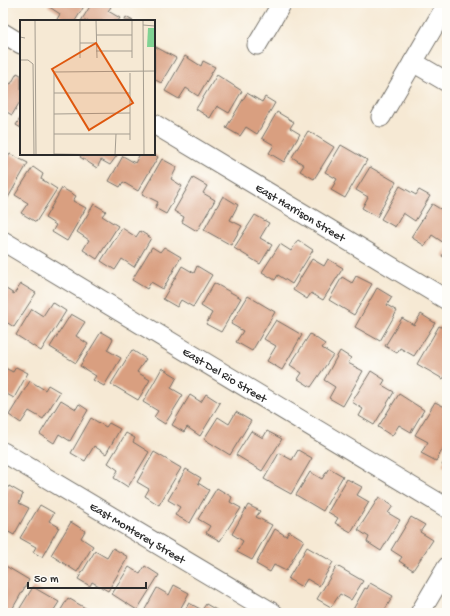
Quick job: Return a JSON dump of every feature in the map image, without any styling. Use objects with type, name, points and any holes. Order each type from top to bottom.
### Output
[{"type":"street","points":[[258,45],[282,3]]},
{"type":"street","points":[[381,117],[447,4]]},
{"type":"street","points":[[3,33],[20,43]]},
{"type":"street","points":[[413,62],[447,82]]},
{"type":"street","name":"East Harrison Street","points":[[155,125],[447,300]]},
{"type":"street","name":"East Del Rio Street","points":[[3,241],[447,508]]},
{"type":"street","name":"East Monterey Street","points":[[3,452],[273,613]]},
{"type":"street","points":[[420,613],[447,567]]},
{"type":"building","points":[[50,3],[86,3],[76,20],[57,20],[60,14],[48,6]]},
{"type":"building","points":[[92,3],[105,3],[111,7],[108,11],[120,18],[119,20],[82,20]]},
{"type":"building","points":[[126,17],[131,20],[124,20]]},
{"type":"building","points":[[155,47],[176,58],[161,83],[155,80]]},
{"type":"building","points":[[185,56],[201,66],[203,61],[215,67],[198,96],[186,88],[179,99],[165,91]]},
{"type":"building","points":[[17,73],[20,74],[20,102],[12,115],[3,110],[3,80],[11,84]]},
{"type":"building","points":[[217,75],[242,91],[229,113],[217,106],[210,118],[196,109]]},
{"type":"building","points":[[247,93],[262,102],[265,97],[275,103],[257,134],[246,127],[240,136],[226,128]]},
{"type":"building","points":[[277,112],[294,122],[290,128],[300,134],[284,162],[269,153],[274,145],[262,138]]},
{"type":"building","points":[[20,119],[20,127],[16,125]]},
{"type":"building","points":[[308,131],[334,147],[314,179],[300,171],[304,165],[292,157]]},
{"type":"building","points":[[341,145],[367,160],[345,198],[331,190],[337,179],[325,172]]},
{"type":"building","points":[[10,154],[28,163],[5,203],[3,202],[3,158],[6,160]]},
{"type":"building","points":[[81,155],[117,155],[110,165],[101,160],[97,168],[80,157]]},
{"type":"building","points":[[139,155],[155,155],[158,157],[138,191],[123,182],[120,187],[109,181],[123,156],[135,163]]},
{"type":"building","points":[[162,159],[177,167],[171,179],[182,186],[166,214],[155,208],[158,202],[142,194]]},
{"type":"building","points":[[33,167],[43,174],[41,179],[57,189],[36,222],[21,213],[28,203],[15,195]]},
{"type":"building","points":[[370,167],[396,182],[377,217],[362,208],[368,197],[356,190]]},
{"type":"building","points":[[193,178],[207,186],[203,193],[215,200],[197,231],[182,222],[184,217],[174,211]]},
{"type":"building","points":[[400,186],[416,195],[419,190],[430,196],[415,221],[403,213],[395,227],[381,219]]},
{"type":"building","points":[[62,188],[76,196],[73,201],[86,208],[67,241],[52,232],[56,225],[45,218]]},
{"type":"building","points":[[223,196],[238,205],[230,220],[242,226],[231,245],[204,230]]},
{"type":"building","points":[[94,204],[106,211],[102,216],[118,226],[97,259],[83,250],[89,240],[77,232]]},
{"type":"building","points":[[432,204],[447,213],[447,237],[444,243],[432,235],[425,246],[411,237]]},
{"type":"building","points":[[255,215],[269,223],[260,238],[272,245],[260,264],[234,248]]},
{"type":"building","points":[[122,228],[136,237],[140,231],[151,238],[134,267],[122,259],[115,270],[101,261]]},
{"type":"building","points":[[298,240],[313,250],[292,284],[278,275],[275,280],[262,272],[280,244],[291,251]]},
{"type":"building","points":[[152,247],[160,252],[164,247],[181,257],[163,289],[151,282],[147,289],[132,280]]},
{"type":"building","points":[[447,248],[447,259],[442,256]]},
{"type":"building","points":[[312,259],[324,266],[328,259],[343,268],[323,300],[311,293],[307,299],[293,290]]},
{"type":"building","points":[[182,266],[194,273],[197,266],[212,275],[193,307],[181,300],[177,307],[163,299]]},
{"type":"building","points":[[356,276],[372,284],[354,315],[329,300],[342,277],[352,283]]},
{"type":"building","points":[[214,283],[241,298],[221,332],[206,324],[212,313],[201,306]]},
{"type":"building","points":[[21,284],[36,293],[14,327],[3,320],[3,287],[14,294]]},
{"type":"building","points":[[377,288],[392,297],[387,305],[397,311],[380,341],[355,327]]},
{"type":"building","points":[[248,296],[275,312],[252,351],[236,342],[243,331],[231,324]]},
{"type":"building","points":[[52,302],[66,311],[41,351],[16,335],[32,309],[43,316]]},
{"type":"building","points":[[71,314],[85,322],[76,336],[88,344],[76,363],[50,347]]},
{"type":"building","points":[[421,314],[435,323],[414,356],[400,348],[397,353],[385,346],[402,318],[414,325]]},
{"type":"building","points":[[276,320],[302,335],[282,370],[267,361],[276,346],[264,339]]},
{"type":"building","points":[[439,326],[447,330],[447,373],[443,379],[417,364]]},
{"type":"building","points":[[101,332],[113,339],[107,350],[121,358],[104,386],[93,380],[96,376],[80,366]]},
{"type":"building","points":[[310,334],[325,344],[322,348],[333,355],[311,387],[298,379],[302,373],[290,365]]},
{"type":"building","points":[[132,350],[146,359],[137,372],[150,380],[138,400],[111,384]]},
{"type":"building","points":[[340,351],[351,358],[348,363],[363,371],[343,406],[329,398],[335,387],[324,380]]},
{"type":"building","points":[[3,367],[13,372],[16,367],[28,373],[14,398],[3,392]]},
{"type":"building","points":[[162,368],[177,377],[171,388],[183,395],[165,424],[154,417],[158,411],[143,402]]},
{"type":"building","points":[[371,371],[385,380],[382,385],[394,392],[374,425],[359,416],[363,409],[352,402]]},
{"type":"building","points":[[30,381],[45,390],[48,385],[60,392],[43,419],[29,411],[21,423],[9,415]]},
{"type":"building","points":[[206,394],[220,403],[200,436],[187,427],[184,432],[172,425],[190,395],[201,402]]},
{"type":"building","points":[[399,394],[424,410],[411,432],[399,425],[392,436],[378,427]]},
{"type":"building","points":[[61,400],[76,409],[79,404],[88,410],[70,441],[59,434],[54,443],[40,434]]},
{"type":"building","points":[[435,402],[447,408],[444,413],[447,415],[447,441],[436,461],[421,453],[428,442],[415,435]]},
{"type":"building","points":[[236,412],[251,421],[230,455],[204,439],[218,417],[229,424]]},
{"type":"building","points":[[91,418],[106,427],[109,423],[120,429],[106,454],[94,446],[85,461],[71,453]]},
{"type":"building","points":[[251,431],[263,438],[267,431],[282,439],[262,471],[236,455]]},
{"type":"building","points":[[126,433],[135,438],[133,442],[149,452],[128,487],[114,478],[118,470],[108,463]]},
{"type":"building","points":[[298,450],[312,458],[291,494],[264,479],[279,453],[292,460]]},
{"type":"building","points":[[154,452],[181,468],[159,505],[145,496],[149,489],[137,482]]},
{"type":"building","points":[[447,457],[447,468],[442,465]]},
{"type":"building","points":[[329,468],[343,476],[323,511],[296,495],[310,472],[322,479]]},
{"type":"building","points":[[186,469],[201,478],[198,483],[209,490],[190,523],[175,515],[180,507],[168,500]]},
{"type":"building","points":[[347,479],[362,487],[357,495],[369,502],[351,532],[335,523],[338,518],[328,512]]},
{"type":"building","points":[[9,486],[23,494],[19,503],[29,508],[14,535],[3,529],[3,496]]},
{"type":"building","points":[[217,488],[232,497],[230,502],[241,508],[220,541],[206,533],[210,526],[198,519]]},
{"type":"building","points":[[379,497],[393,506],[388,513],[400,520],[381,551],[367,542],[369,537],[358,530]]},
{"type":"building","points":[[40,505],[54,513],[49,521],[59,527],[42,557],[33,552],[36,547],[20,538]]},
{"type":"building","points":[[248,505],[260,511],[256,517],[272,525],[252,560],[237,552],[243,541],[232,534]]},
{"type":"building","points":[[411,517],[425,525],[420,532],[433,540],[413,570],[399,561],[402,557],[391,550]]},
{"type":"building","points":[[71,522],[85,531],[81,538],[93,546],[77,572],[51,555]]},
{"type":"building","points":[[275,529],[286,536],[289,531],[304,540],[286,571],[274,565],[270,572],[256,564]]},
{"type":"building","points":[[307,547],[333,562],[319,586],[307,579],[302,587],[288,579]]},
{"type":"building","points":[[113,548],[128,557],[108,591],[92,582],[90,586],[78,579],[95,551],[107,558]]},
{"type":"building","points":[[4,565],[29,580],[10,613],[3,610]]},
{"type":"building","points":[[145,566],[159,575],[137,610],[112,594],[129,567],[140,574]]},
{"type":"building","points":[[337,566],[363,581],[351,600],[340,594],[331,607],[317,599]]},
{"type":"building","points":[[370,583],[393,596],[383,613],[351,613],[365,588],[367,589]]},
{"type":"building","points":[[174,585],[189,593],[178,613],[143,613],[157,588],[169,595]]},
{"type":"building","points":[[33,587],[59,602],[52,613],[17,613]]},
{"type":"building","points":[[68,598],[94,613],[59,613]]},
{"type":"building","points":[[189,603],[202,610],[206,604],[220,612],[183,613]]}]
